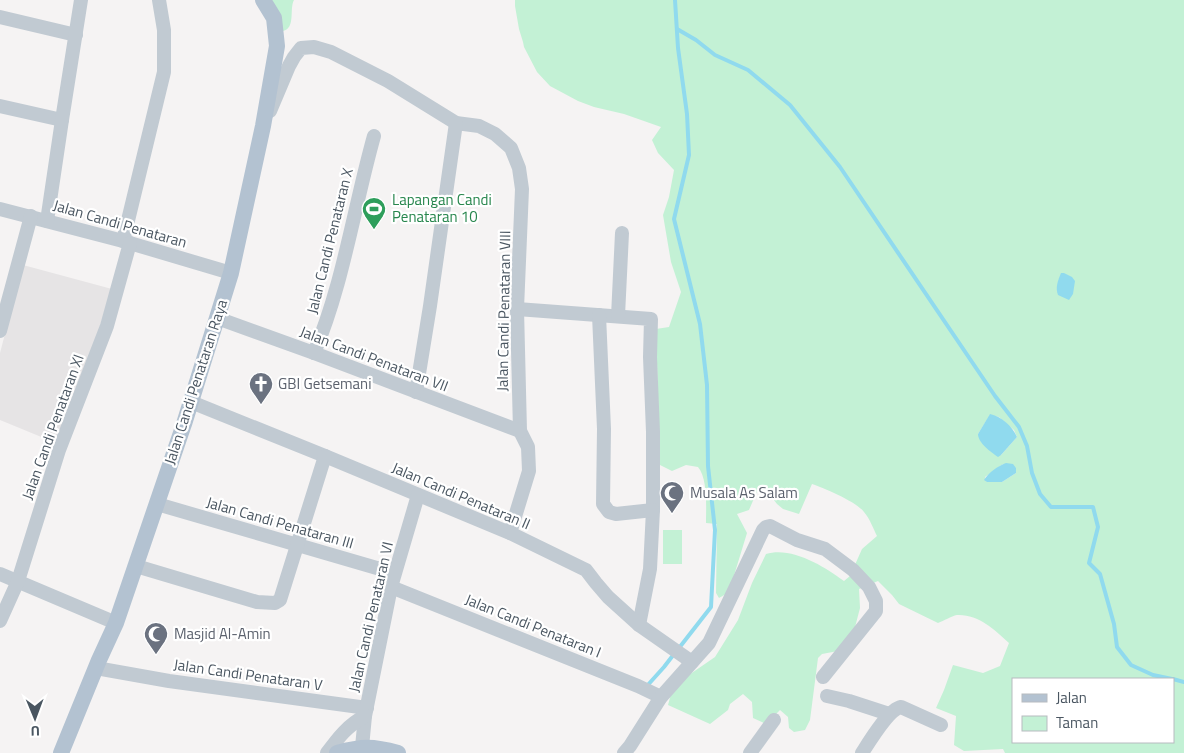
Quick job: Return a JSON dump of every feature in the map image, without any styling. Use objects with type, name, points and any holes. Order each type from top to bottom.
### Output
[{"type":"main road","name":"Jalan Candi Penataran Raya","points":[[61,753],[116,623],[191,402],[231,273],[263,126],[277,46],[274,18],[263,0]]},
{"type":"main road","points":[[336,753],[362,747],[388,752]]},
{"type":"street","points":[[47,221],[81,0]]},
{"type":"street","name":"Jalan Candi Penataran XI","points":[[0,621],[18,581],[59,450],[107,326],[164,72],[164,30],[159,0]]},
{"type":"street","points":[[0,17],[76,35]]},
{"type":"street","points":[[263,126],[294,57],[301,48],[314,47],[331,52],[388,81],[456,123],[416,392]]},
{"type":"street","points":[[0,106],[62,120]]},
{"type":"street","name":"Jalan Candi Penataran VIII","points":[[456,123],[479,126],[495,134],[511,148],[519,168],[522,189],[517,309],[520,432],[528,447],[529,470],[510,533]]},
{"type":"street","name":"Jalan Candi Penataran X","points":[[314,353],[323,332],[338,282],[374,136]]},
{"type":"street","name":"Jalan Candi Penataran","points":[[0,209],[127,242],[231,273]]},
{"type":"street","points":[[0,331],[31,216]]},
{"type":"street","points":[[618,316],[622,233]]},
{"type":"street","points":[[517,309],[651,319],[653,510],[650,569],[639,625]]},
{"type":"street","points":[[599,315],[604,429],[603,504],[609,512],[616,514],[653,510]]},
{"type":"street","name":"Jalan Candi Penataran VII","points":[[217,318],[520,432]]},
{"type":"street","name":"Jalan Candi Penataran II","points":[[191,402],[510,533],[586,570],[608,597],[639,625],[682,655]]},
{"type":"street","points":[[136,566],[257,602],[274,603],[280,600],[326,456]]},
{"type":"street","name":"Jalan Candi Penataran VI","points":[[362,747],[366,712],[394,573],[418,495]]},
{"type":"street","name":"Jalan Candi Penataran III","points":[[157,504],[394,573]]},
{"type":"street","points":[[631,751],[682,655],[709,643],[763,530],[770,526],[797,540],[825,549],[853,570],[868,587],[876,601],[876,612],[823,677]]},
{"type":"street","points":[[0,574],[116,623]]},
{"type":"street","name":"Jalan Candi Penataran I","points":[[391,587],[643,688],[661,697]]},
{"type":"street","name":"Jalan Candi Penataran V","points":[[96,668],[366,712]]},
{"type":"street","points":[[826,696],[849,701],[889,714]]},
{"type":"street","points":[[862,753],[889,714],[897,708],[901,707],[941,725]]},
{"type":"street","points":[[327,753],[341,734],[366,712]]},
{"type":"street","points":[[750,753],[774,720]]},
{"type":"shaded area","points":[[23,265],[112,289],[86,369],[56,443],[0,420],[0,353]]},
{"type":"green space","points":[[272,0],[294,0],[290,26],[283,31]]},
{"type":"green space","points":[[515,0],[1184,0],[1184,753],[1005,753],[1003,749],[964,751],[954,745],[956,716],[936,708],[953,665],[983,673],[1000,666],[1009,643],[979,620],[965,615],[952,616],[938,623],[899,604],[878,581],[859,589],[860,608],[854,631],[838,651],[822,654],[818,658],[810,720],[805,730],[794,732],[789,728],[788,717],[780,710],[766,724],[753,718],[752,702],[743,694],[730,704],[728,710],[710,724],[668,705],[671,694],[683,679],[715,657],[738,620],[752,583],[766,554],[776,552],[796,555],[827,569],[844,581],[850,576],[862,549],[877,536],[864,512],[855,504],[812,484],[799,514],[783,509],[767,491],[758,489],[749,510],[737,514],[747,533],[732,582],[726,594],[719,598],[716,593],[717,524],[706,523],[706,494],[701,472],[698,467],[686,465],[672,471],[660,465],[656,329],[669,327],[681,292],[671,262],[663,215],[669,197],[674,170],[658,153],[652,140],[661,127],[624,114],[594,107],[550,86],[537,72],[524,47],[519,29]],"holes":[[[990,415],[999,417],[1014,430],[1017,437],[1001,455],[978,434]],[[1003,464],[1016,468],[1016,473],[1002,482],[987,482],[985,477]]]},
{"type":"green space","points":[[663,530],[682,530],[682,564],[663,564]]},
{"type":"water","points":[[1061,273],[1072,277],[1075,281],[1073,294],[1069,300],[1058,295],[1057,292],[1057,284]]},
{"type":"water","points":[[990,414],[1006,423],[1013,429],[1017,437],[998,457],[985,447],[980,441],[978,434]]},
{"type":"water","points":[[1006,463],[1013,464],[1016,468],[1016,473],[1002,482],[987,482],[984,480],[994,470]]},
{"type":"waterway","points":[[675,0],[678,48],[687,114],[689,155],[674,219],[700,324],[707,385],[708,466],[715,530],[711,607],[679,648]]},
{"type":"waterway","points":[[677,29],[696,40],[715,55],[748,70],[790,105],[840,167],[995,396],[1019,427],[1027,446],[1032,473],[1040,494],[1051,507],[1093,507],[1098,527],[1089,563],[1100,574],[1114,624],[1117,647],[1131,665],[1153,675],[1167,678]]},
{"type":"waterway","points":[[646,687],[674,654]]},
{"type":"waterway","points":[[1174,679],[1184,682]]},
{"type":"place","name":"Lapangan Candi Penataran 10","points":[[374,230]]},
{"type":"place","name":"GBI Getsemani","points":[[261,405]]},
{"type":"place","name":"Musala As Salam","points":[[672,514]]},
{"type":"place","name":"Masjid Al-Amin","points":[[156,655]]}]
